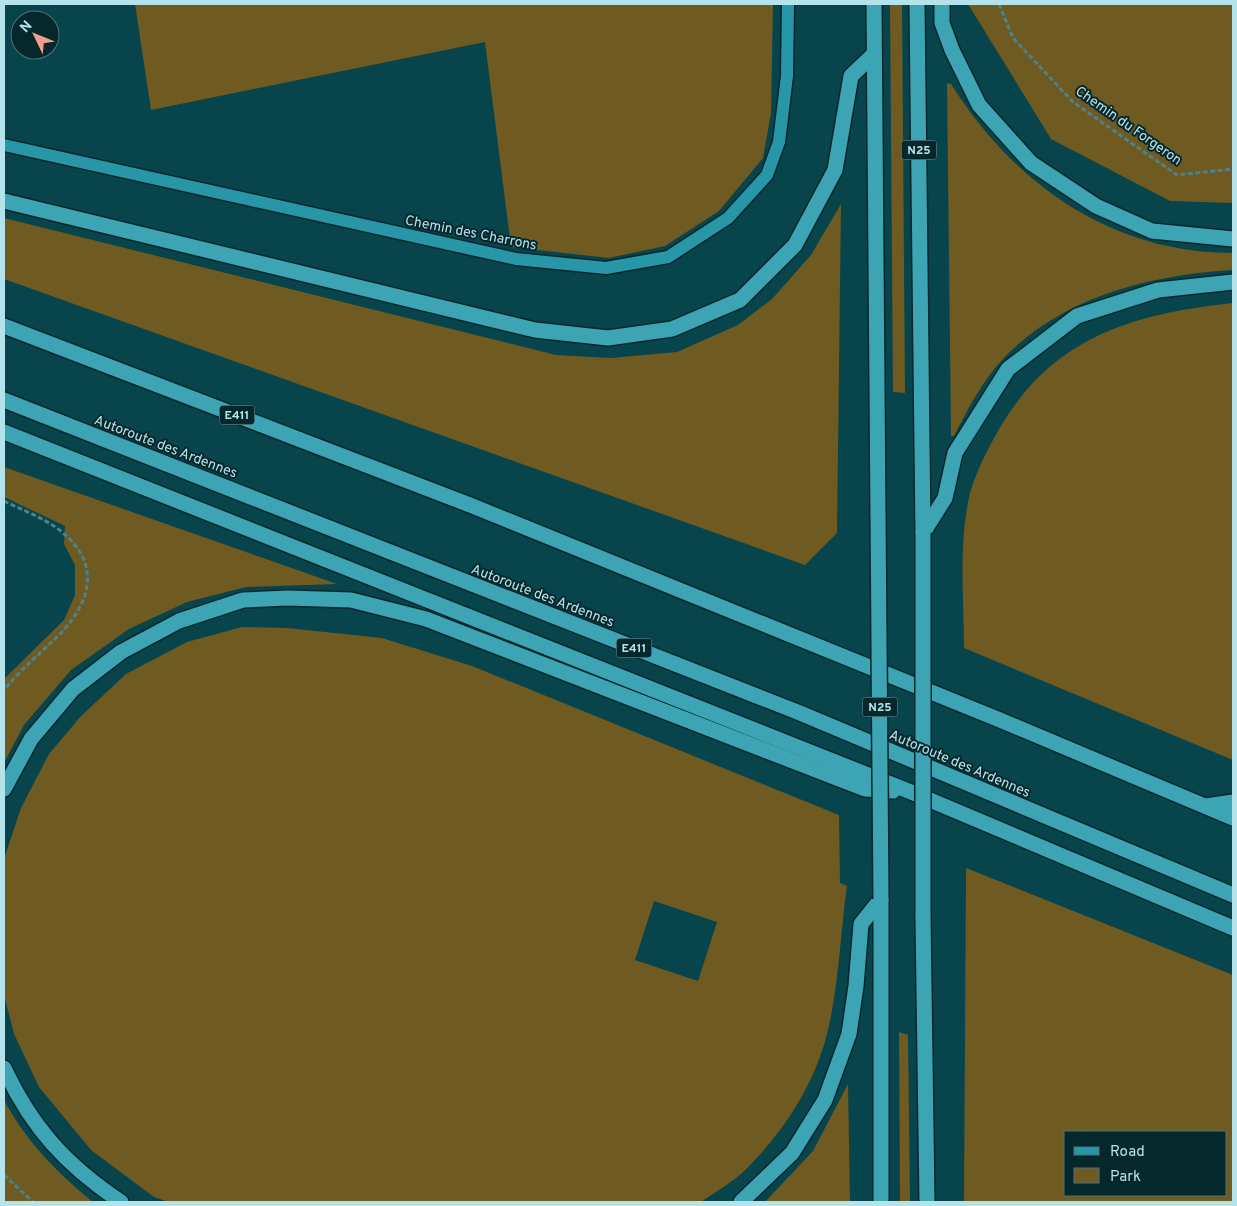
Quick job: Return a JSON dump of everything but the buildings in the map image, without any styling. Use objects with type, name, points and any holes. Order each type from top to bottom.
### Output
[{"type":"highway","name":"N25","points":[[874,4],[881,899],[881,1202]]},
{"type":"highway","name":"N25","points":[[917,4],[923,533],[923,917],[927,1202]]},
{"type":"highway","points":[[942,4],[942,23],[952,50],[979,105],[1031,163],[1096,206],[1152,231],[1233,239]]},
{"type":"highway","points":[[4,201],[535,330],[608,338],[672,329],[740,300],[795,244],[835,170],[851,76],[874,54]]},
{"type":"highway","points":[[923,533],[945,498],[955,453],[1008,369],[1077,316],[1158,290],[1233,282]]},
{"type":"highway","name":"E411","points":[[4,326],[470,504],[991,716],[1233,818]]},
{"type":"highway","name":"Autoroute des Ardennes","points":[[4,400],[800,713],[1233,895]]},
{"type":"highway","points":[[4,432],[911,792],[1233,928]]},
{"type":"highway","points":[[4,789],[31,739],[73,689],[121,652],[179,621],[243,600],[288,598],[351,600],[426,619],[865,789],[911,792]]},
{"type":"highway","points":[[1206,806],[1233,802]]},
{"type":"highway","points":[[742,1202],[792,1153],[825,1100],[849,1034],[856,986],[861,924],[881,899]]},
{"type":"highway","points":[[4,1068],[18,1098],[51,1145],[94,1185],[120,1202]]},
{"type":"street","name":"Chemin des Charrons","points":[[4,145],[516,259],[606,268],[668,258],[728,218],[767,175],[779,142],[786,76],[788,4]]},
{"type":"path","name":"Chemin du Forgeron","points":[[999,4],[1013,38],[1073,102],[1177,175],[1233,169]]},
{"type":"path","points":[[4,502],[61,531],[83,554],[90,577],[82,605],[62,631],[4,690]]},
{"type":"path","points":[[4,1175],[32,1202]]},
{"type":"green space","points":[[135,4],[773,4],[771,113],[763,158],[719,211],[665,246],[609,258],[511,247],[485,42],[151,110]]},
{"type":"green space","points":[[890,4],[902,4],[905,393],[893,392]]},
{"type":"green space","points":[[968,4],[1233,4],[1233,203],[1170,201],[1051,139]]},
{"type":"green space","points":[[947,83],[951,84],[976,120],[1004,153],[1036,181],[1070,206],[1107,226],[1146,241],[1188,250],[1233,253],[1232,270],[1170,277],[1139,284],[1108,293],[1079,305],[1052,320],[1026,338],[995,368],[976,396],[954,436],[951,436]]},
{"type":"green space","points":[[841,204],[837,533],[805,565],[4,279],[4,218],[556,355],[611,358],[677,352],[738,325],[772,299],[811,255]]},
{"type":"green space","points":[[1233,303],[1233,760],[964,648],[962,570],[966,512],[970,493],[979,469],[998,431],[1019,399],[1043,373],[1069,352],[1098,336],[1128,324],[1161,314]]},
{"type":"green space","points":[[4,467],[337,584],[246,587],[187,602],[129,629],[71,670],[24,725],[4,763],[4,679],[64,620],[75,595],[75,565],[64,544],[65,526],[4,497]]},
{"type":"green space","points":[[242,627],[287,628],[382,638],[472,666],[839,815],[840,883],[847,886],[835,989],[828,1030],[809,1083],[790,1116],[755,1160],[741,1174],[701,1202],[169,1202],[154,1197],[91,1150],[39,1087],[14,1034],[4,995],[4,859],[21,808],[49,754],[81,716],[126,674],[187,642]],"holes":[[[654,901],[717,922],[698,981],[635,960]]]},
{"type":"green space","points":[[966,868],[1233,975],[1233,1202],[964,1202]]},
{"type":"green space","points":[[899,1032],[908,1035],[910,1202],[900,1202]]},
{"type":"green space","points":[[848,1084],[850,1202],[765,1202],[813,1151]]},
{"type":"green space","points":[[4,1100],[22,1129],[43,1156],[93,1202],[4,1202]]}]
